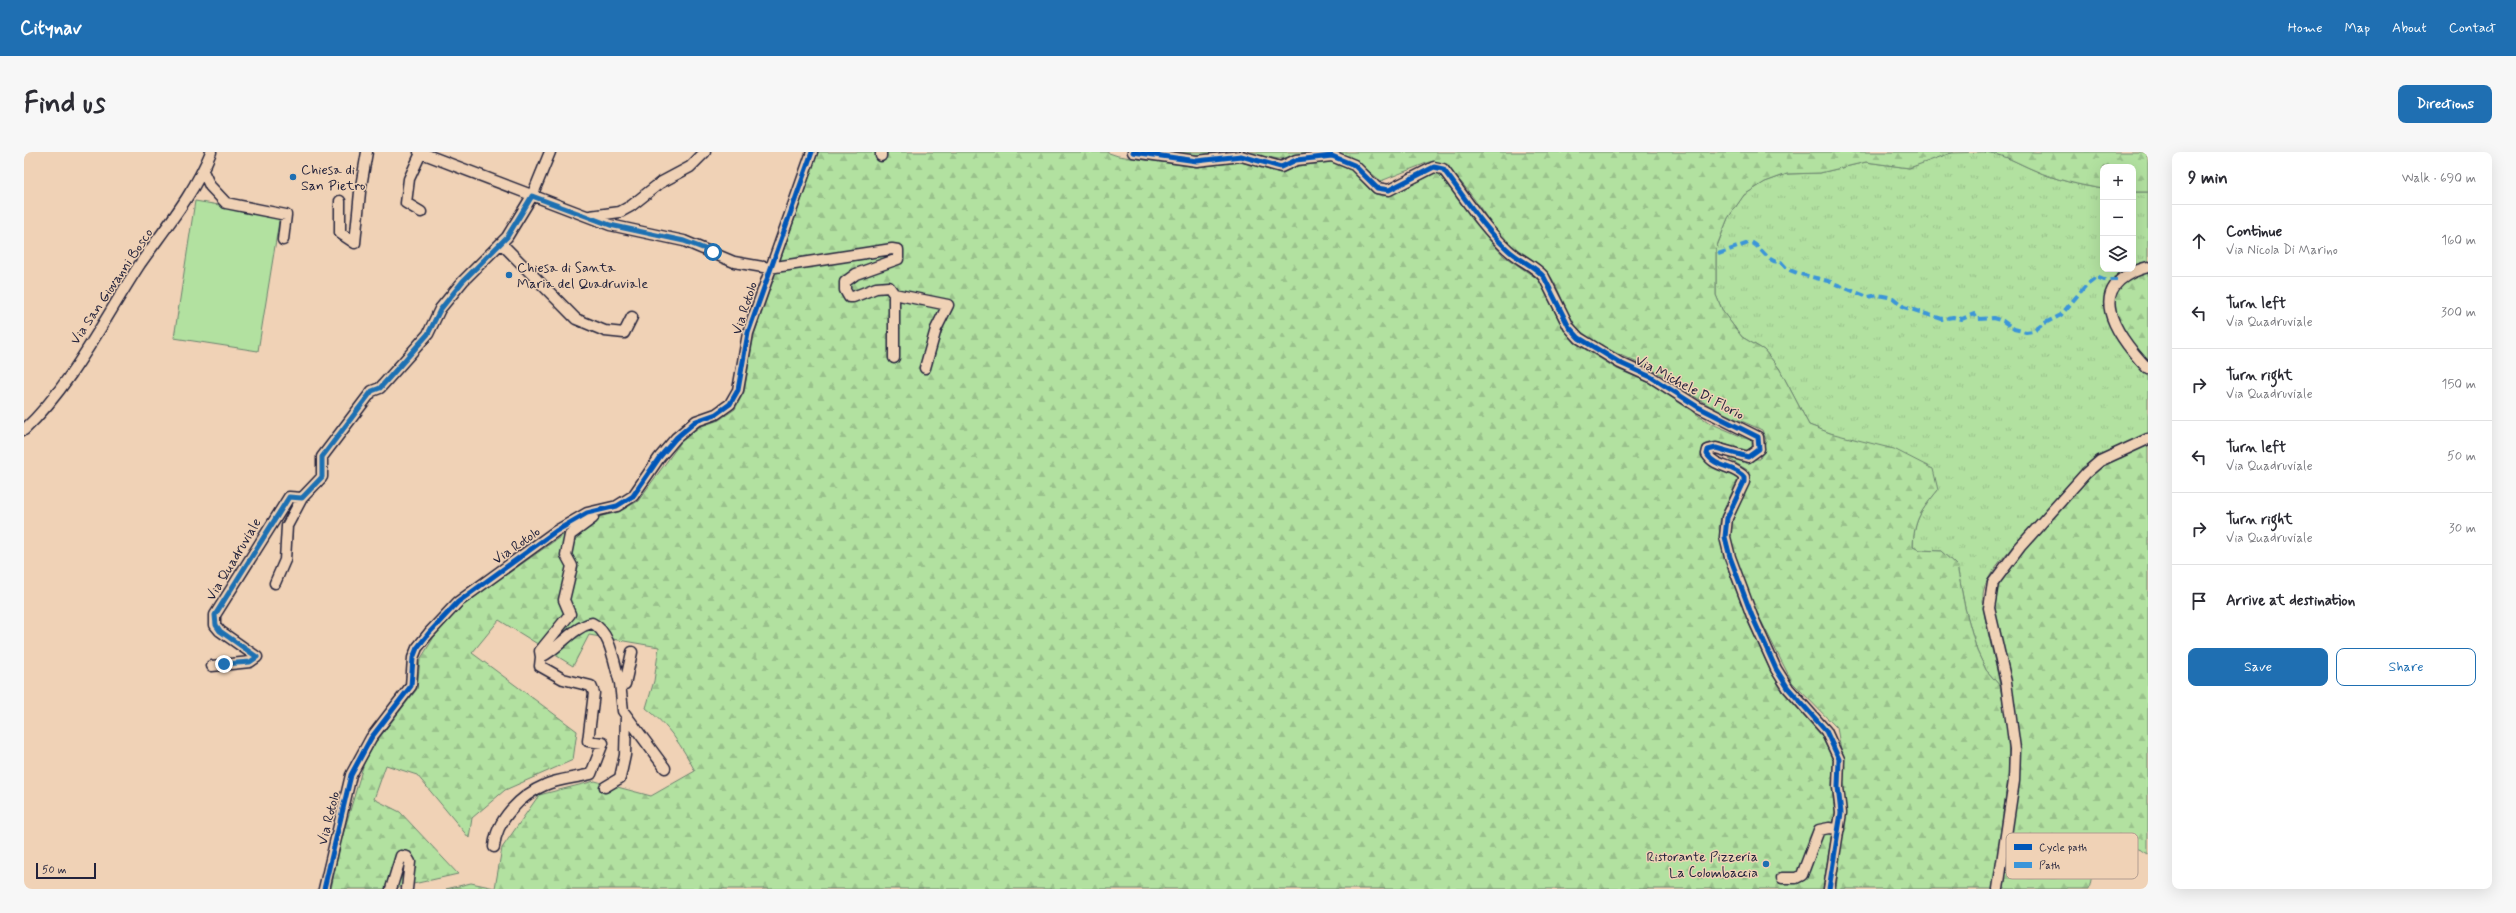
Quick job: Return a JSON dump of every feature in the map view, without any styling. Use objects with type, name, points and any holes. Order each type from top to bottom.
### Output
[{"type":"street","name":"Via San Giovanni Bosco","points":[[24,430],[46,409],[141,264],[194,190],[211,152]]},
{"type":"street","points":[[340,201],[340,233],[356,243],[360,192],[367,152]]},
{"type":"street","points":[[421,212],[406,203],[409,179],[420,152],[610,225],[684,241],[734,262],[769,268],[892,249],[898,250],[898,259],[856,274],[846,282],[844,286],[849,297],[860,296],[876,288],[883,287],[889,287],[894,294],[894,358]]},
{"type":"street","points":[[274,583],[285,560],[287,526],[302,498],[322,477],[322,457],[372,391],[380,388],[428,334],[440,310],[463,281],[501,243],[532,196],[550,152]]},
{"type":"street","points":[[586,216],[620,212],[631,206],[660,183],[690,168],[705,152]]},
{"type":"street","points":[[769,268],[812,152]]},
{"type":"street","name":"Via Michele Di Florio","points":[[1133,152],[1197,161],[1242,156],[1281,167],[1296,160],[1332,156],[1354,165],[1377,188],[1383,190],[1389,190],[1434,167],[1443,169],[1508,251],[1538,270],[1544,276],[1569,327],[1579,338],[1620,363],[1651,377],[1698,407],[1758,437],[1759,449],[1748,457],[1716,448],[1708,450],[1707,454],[1716,463],[1734,470],[1744,477],[1744,482],[1727,518],[1725,537],[1730,558],[1752,616],[1776,669],[1788,688],[1822,726],[1834,745],[1840,768],[1838,780],[1841,813],[1829,889]]},
{"type":"street","points":[[203,172],[210,186],[226,203],[286,215],[283,240]]},
{"type":"street","points":[[501,243],[576,319],[605,331],[624,333],[632,317]]},
{"type":"street","points":[[2148,267],[2130,272],[2117,280],[2112,287],[2109,301],[2116,325],[2148,369]]},
{"type":"street","name":"Via Rotolo","points":[[324,889],[351,775],[371,738],[411,686],[413,658],[425,638],[458,602],[515,559],[587,513],[609,508],[633,496],[659,458],[676,438],[696,422],[716,414],[730,404],[738,390],[748,333],[763,292],[769,268]]},
{"type":"street","points":[[894,294],[948,305],[943,319],[936,329],[925,368]]},
{"type":"street","points":[[2006,833],[2014,780],[2015,749],[2006,682],[1989,608],[1993,583],[2020,547],[2086,473],[2100,461],[2148,439]]},
{"type":"street","name":"Via Quadruviale","points":[[212,666],[250,662],[257,657],[220,631],[216,625],[215,615],[289,497],[302,498]]},
{"type":"street","points":[[494,847],[495,836],[502,820],[530,793],[546,784],[591,774],[603,743],[588,741],[594,693],[591,686],[550,674],[540,666],[540,651],[570,614],[564,600],[572,566],[566,555],[570,534],[588,520],[606,513],[609,508]]},
{"type":"street","points":[[541,657],[551,652],[572,633],[592,623],[599,627],[605,634],[620,683],[623,711],[665,768]]},
{"type":"street","points":[[620,683],[625,684],[632,652]]},
{"type":"street","points":[[605,787],[620,778],[625,754],[626,715]]},
{"type":"street","points":[[1782,878],[1796,878],[1802,875],[1819,830],[1829,828],[1839,829]]},
{"type":"street","points":[[1998,889],[2006,834]]},
{"type":"street","points":[[391,889],[401,856],[407,857],[410,862],[407,889]]},
{"type":"green space","points":[[818,152],[1106,152],[1118,156],[1196,167],[1241,162],[1281,173],[1298,166],[1331,162],[1351,170],[1373,193],[1382,196],[1391,195],[1436,173],[1439,174],[1492,243],[1504,256],[1539,280],[1564,330],[1575,343],[1617,369],[1648,382],[1710,423],[1752,441],[1752,448],[1744,451],[1723,444],[1713,442],[1708,443],[1703,446],[1701,456],[1709,465],[1738,479],[1721,516],[1719,528],[1724,559],[1747,619],[1771,672],[1783,692],[1821,735],[1833,760],[1832,787],[1835,813],[1823,889],[446,889],[471,883],[495,888],[502,848],[539,795],[595,781],[651,796],[695,771],[674,736],[646,708],[654,681],[659,647],[589,635],[573,666],[499,620],[472,653],[577,731],[573,760],[505,790],[472,818],[469,838],[417,775],[386,765],[374,799],[400,812],[458,874],[391,889],[331,889],[340,845],[364,763],[376,742],[417,689],[420,660],[434,637],[462,606],[560,537],[590,519],[619,512],[638,501],[681,442],[699,427],[719,420],[735,409],[744,392],[754,335]]},
{"type":"green space","points":[[1166,152],[1219,152],[1200,155]]},
{"type":"green space","points":[[1238,152],[1331,152],[1279,159]]},
{"type":"green space","points":[[1331,152],[1954,152],[1909,168],[1866,162],[1820,173],[1787,174],[1765,182],[1744,195],[1728,218],[1716,248],[1716,295],[1723,312],[1742,337],[1764,350],[1779,368],[1809,425],[1830,433],[1894,449],[1933,469],[1938,490],[1923,510],[1917,522],[1913,547],[1919,550],[1941,551],[1957,566],[1965,608],[1977,651],[1986,670],[2000,686],[2008,729],[2009,771],[1993,889],[1836,889],[1843,822],[1841,784],[1844,766],[1837,728],[1792,682],[1744,587],[1730,541],[1729,530],[1744,493],[1749,471],[1729,459],[1760,459],[1766,440],[1762,430],[1709,405],[1669,379],[1601,345],[1582,332],[1568,314],[1551,277],[1540,265],[1512,246],[1500,235],[1468,191],[1449,170],[1439,164],[1429,162],[1381,181],[1355,160]]},
{"type":"green space","points":[[1985,152],[2148,152],[2148,192],[2136,192],[2136,164],[2100,164],[2100,188],[2076,184],[2042,174],[1992,153]]},
{"type":"green space","points":[[1948,153],[1992,153],[2042,174],[2076,184],[2100,188],[2100,272],[2124,272],[2115,278],[2110,285],[2141,366],[2148,377],[2148,433],[2108,462],[2054,507],[2005,555],[1990,577],[1983,594],[1983,604],[2000,686],[1986,670],[1977,651],[1965,608],[1957,566],[1941,551],[1919,550],[1913,547],[1917,522],[1923,510],[1938,490],[1830,433],[1809,425],[1779,368],[1764,350],[1742,337],[1723,312],[1716,295],[1716,249],[1728,218],[1744,195],[1765,182],[1787,174],[1820,173],[1866,162],[1909,168]]},
{"type":"green space","points":[[2136,192],[2148,192],[2148,264],[2136,267]]},
{"type":"green space","points":[[195,201],[280,215],[258,351],[174,338]]},
{"type":"green space","points":[[2148,271],[2148,363],[2129,339],[2116,315],[2113,301],[2120,283]]},
{"type":"green space","points":[[2148,444],[2148,854],[2138,849],[2138,833],[2011,833],[2018,781],[2019,749],[2010,681],[1993,607],[1994,592],[2002,574],[2088,476],[2102,465]]},
{"type":"green space","points":[[2006,867],[2006,879],[2092,879],[2089,889],[2003,889]]},
{"type":"marked path","points":[[1718,254],[1751,242],[1769,258],[1776,262],[1781,262],[1787,269],[1828,281],[1868,297],[1878,295],[1893,298],[1904,307],[1942,319],[1953,317],[1962,319],[1974,314],[1977,319],[1993,318],[2003,321],[2014,329],[2026,332],[2034,331],[2043,324],[2061,315],[2087,284],[2096,277],[2104,280],[2117,280]]},
{"type":"cycle path","points":[[324,889],[351,775],[371,738],[411,686],[413,658],[417,648],[429,633],[458,602],[556,531],[587,513],[617,506],[633,496],[659,458],[676,438],[696,421],[716,414],[730,404],[738,390],[748,333],[812,152]]},
{"type":"cycle path","points":[[1133,152],[1197,161],[1241,156],[1281,167],[1296,160],[1332,156],[1354,165],[1377,188],[1389,190],[1434,167],[1443,169],[1481,221],[1498,240],[1511,253],[1536,269],[1544,277],[1569,327],[1579,338],[1620,363],[1651,377],[1698,407],[1758,437],[1759,449],[1748,457],[1716,448],[1708,450],[1707,454],[1710,459],[1735,470],[1744,477],[1744,482],[1727,518],[1725,537],[1730,557],[1752,616],[1776,669],[1788,688],[1826,731],[1839,759],[1838,787],[1841,813],[1829,889]]},
{"type":"place","name":"Chiesa di San Pietro","points":[[293,177]]},
{"type":"place","name":"Chiesa di Santa Maria del Quadruviale","points":[[509,275]]},
{"type":"place","name":"Ristorante Pizzeria La Colombaccia","points":[[1766,864]]},
{"type":"route","points":[[224,664],[250,662],[257,657],[220,631],[216,625],[215,615],[226,600],[275,517],[289,497],[302,498],[322,477],[324,464],[322,457],[372,391],[380,388],[428,334],[440,310],[463,281],[478,268],[507,237],[532,196],[610,225],[684,241],[713,252]]}]
